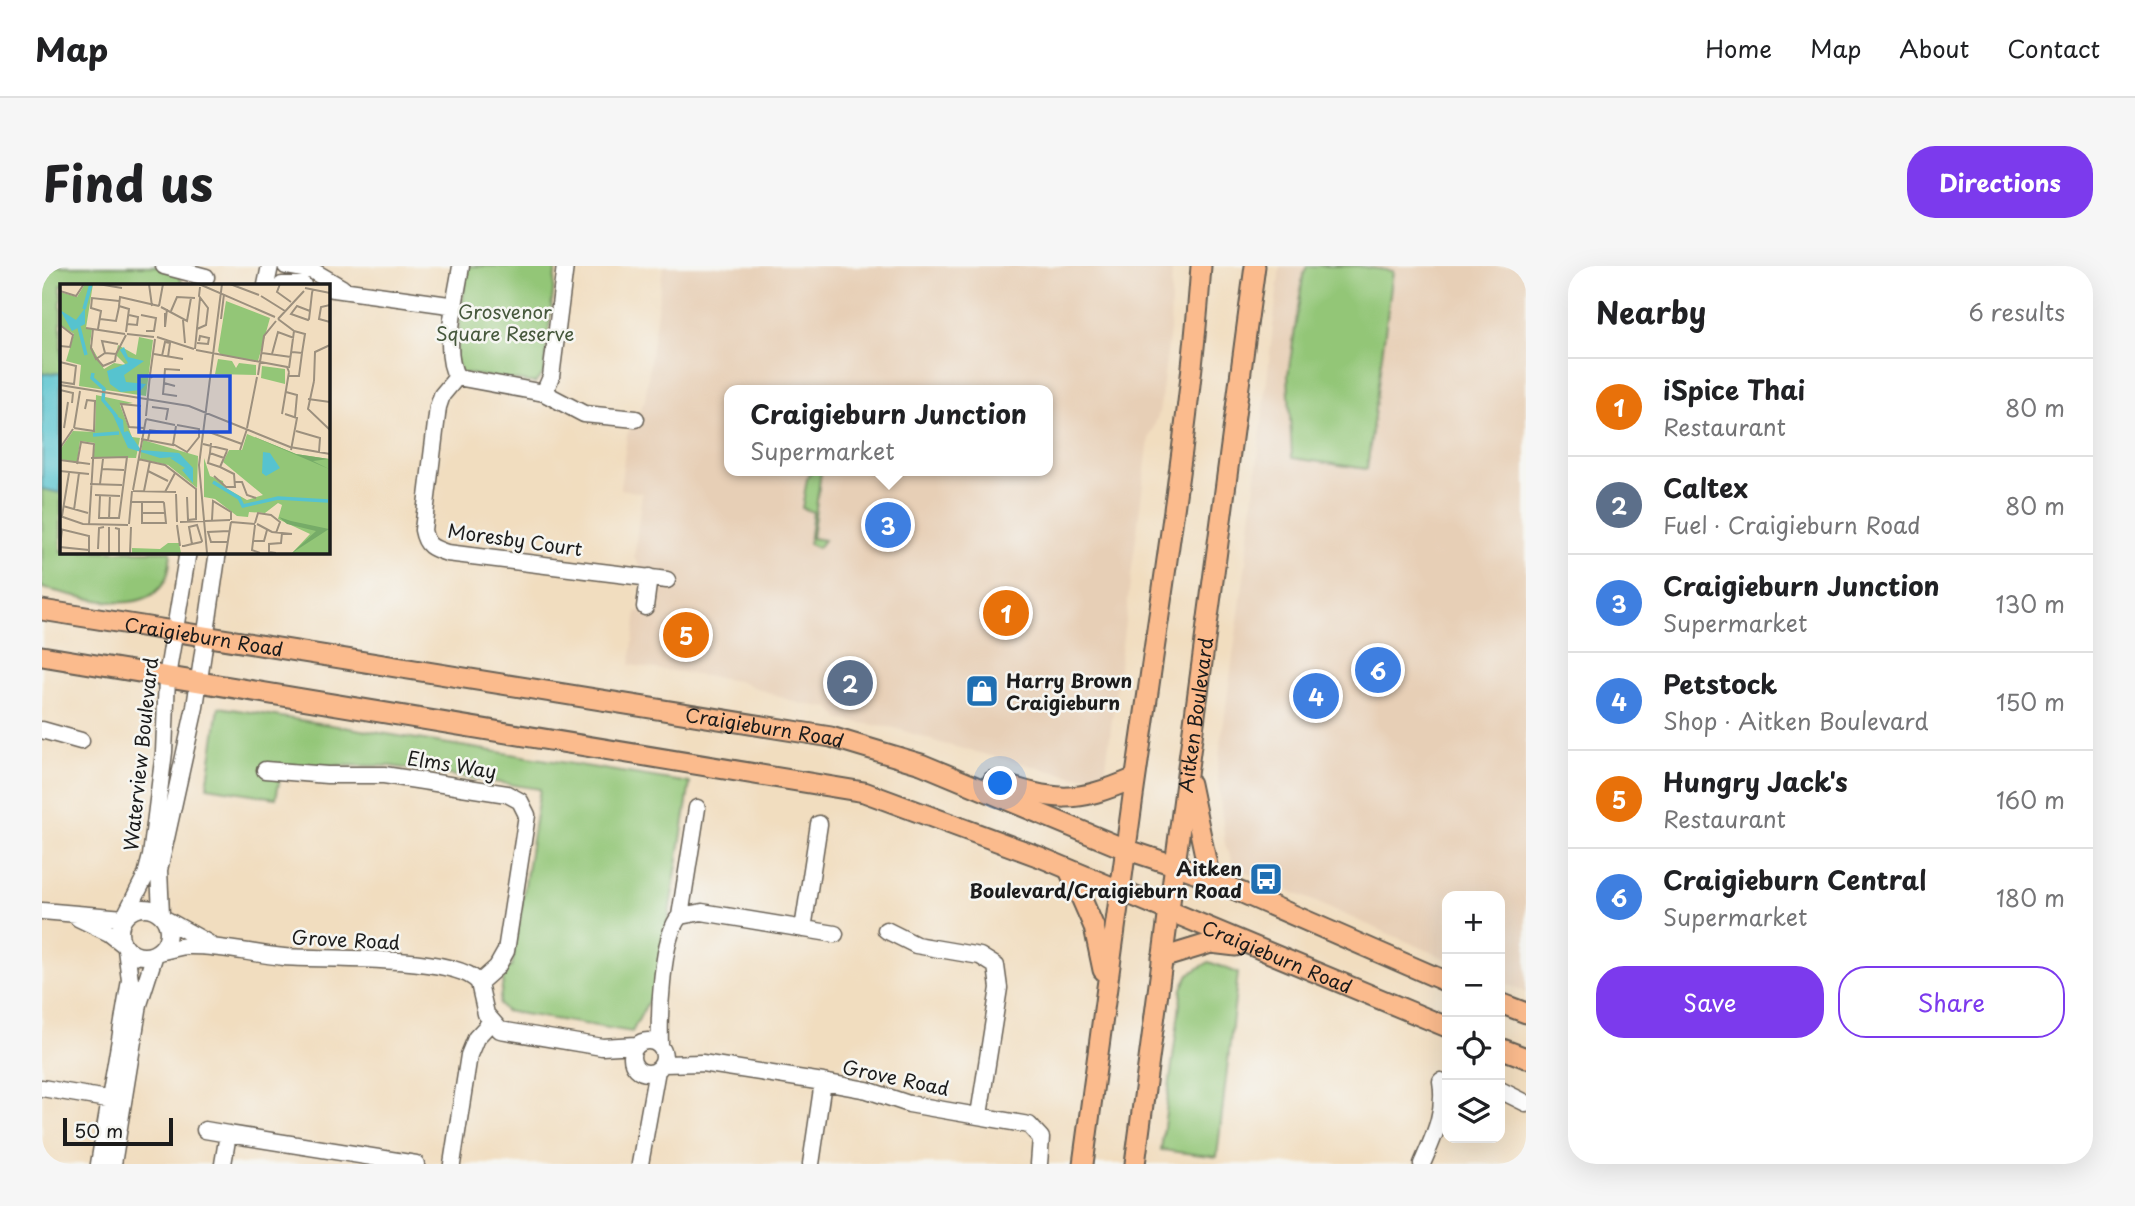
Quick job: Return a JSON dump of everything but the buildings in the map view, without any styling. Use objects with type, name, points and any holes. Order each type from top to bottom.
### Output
[{"type":"main road","points":[[1083,1164],[1196,345],[1201,266]]},
{"type":"main road","name":"Aitken Boulevard","points":[[1135,1164],[1255,266]]},
{"type":"main road","name":"Craigieburn Road","points":[[42,610],[831,737],[921,764],[1125,849],[1215,881],[1442,980]]},
{"type":"main road","name":"Craigieburn Road","points":[[42,656],[841,787],[905,804],[1442,1025]]},
{"type":"main road","points":[[921,764],[964,771],[1048,796],[1073,799],[1099,793],[1135,778]]},
{"type":"main road","points":[[1187,773],[1208,870],[1215,881]]},
{"type":"main road","points":[[1069,870],[1094,927],[1107,985]]},
{"type":"main road","points":[[1163,958],[1211,943],[1258,949]]},
{"type":"main road","points":[[1505,1005],[1526,1013]]},
{"type":"main road","points":[[1505,1050],[1526,1058]]},
{"type":"street","points":[[164,266],[207,276]]},
{"type":"street","points":[[266,284],[270,266]]},
{"type":"street","points":[[286,266],[313,271],[348,292]]},
{"type":"street","points":[[461,266],[449,352],[451,367],[457,377],[544,393],[584,414],[636,419]]},
{"type":"street","points":[[544,393],[551,377],[565,266]]},
{"type":"street","points":[[329,288],[456,306]]},
{"type":"street","name":"Moresby Court","points":[[457,377],[442,395],[438,407],[423,530],[425,540],[431,548],[447,553],[667,580]]},
{"type":"street","name":"Waterview Boulevard","points":[[124,917],[146,875],[152,856],[163,752],[167,677],[188,553]]},
{"type":"street","name":"Waterview Boulevard","points":[[163,917],[159,870],[198,682],[218,553]]},
{"type":"street","points":[[645,607],[649,578]]},
{"type":"street","points":[[42,730],[81,741]]},
{"type":"street","name":"Elms Way","points":[[265,770],[414,778],[507,794],[520,801],[527,815],[506,951],[497,967],[479,983]]},
{"type":"street","points":[[649,1105],[637,1054],[658,1005],[672,929],[680,916],[697,808]]},
{"type":"street","points":[[803,929],[819,824]]},
{"type":"street","points":[[42,911],[124,917],[139,908],[155,910],[168,926],[166,942],[155,953],[144,984],[117,1101],[99,1164]]},
{"type":"street","points":[[680,916],[702,912],[835,934]]},
{"type":"street","points":[[73,915],[108,933],[140,956],[155,953]]},
{"type":"street","points":[[113,1164],[130,980],[119,931],[124,917]]},
{"type":"street","name":"Grove Road","points":[[163,917],[217,947]]},
{"type":"street","points":[[886,930],[916,946],[980,956],[996,966],[999,988],[979,1115]]},
{"type":"street","name":"Grove Road","points":[[155,953],[176,947],[217,947],[300,958],[389,960],[465,972],[479,983]]},
{"type":"street","points":[[479,983],[490,1023],[506,1032],[661,1057]]},
{"type":"street","points":[[640,1164],[649,1105],[661,1057],[658,1005]]},
{"type":"street","points":[[452,1164],[468,1055],[476,1038],[490,1023]]},
{"type":"street","points":[[637,1054],[648,1073],[661,1057]]},
{"type":"street","name":"Grove Road","points":[[661,1057],[867,1090],[909,1104],[1029,1125],[1038,1132],[1041,1146],[1039,1164]]},
{"type":"street","points":[[1422,1164],[1441,1118],[1441,1081]]},
{"type":"street","points":[[811,1164],[822,1083]]},
{"type":"street","points":[[42,1088],[117,1101]]},
{"type":"street","points":[[1505,1092],[1526,1102]]},
{"type":"street","points":[[205,1130],[416,1164]]},
{"type":"street","points":[[223,1164],[228,1134]]},
{"type":"shaded area","points":[[663,266],[1172,266],[1170,331],[1159,413],[1149,439],[1105,774],[1075,777],[940,743],[895,728],[840,720],[830,708],[797,703],[737,681],[630,665],[637,611],[651,613],[656,609],[658,597],[634,557],[642,493],[620,489],[627,435],[645,400]]},
{"type":"shaded area","points":[[1280,266],[1526,266],[1526,993],[1505,983],[1505,891],[1442,891],[1442,957],[1235,867],[1225,844],[1217,771],[1245,570]]},
{"type":"green space","points":[[42,266],[183,266],[180,277],[183,284],[60,284],[60,553],[171,553],[166,579],[156,592],[143,599],[127,602],[91,599],[42,588]]},
{"type":"green space","name":"Grosvenor Square Reserve","points":[[467,266],[556,266],[544,373],[535,383],[461,373],[455,359]]},
{"type":"green space","points":[[1307,266],[1358,266],[1393,271],[1367,469],[1292,458],[1288,375],[1303,276]]},
{"type":"green space","points":[[809,476],[820,476],[812,538],[824,540],[818,548],[809,544],[813,512],[802,508]]},
{"type":"green space","points":[[219,707],[690,783],[658,983],[632,1032],[505,1011],[499,1004],[505,971],[512,966],[540,789],[390,766],[296,765],[280,778],[276,798],[207,787]]},
{"type":"green space","points":[[1209,962],[1238,973],[1217,1157],[1161,1150],[1182,988],[1189,974]]},
{"type":"water","points":[[60,373],[60,493],[42,489],[42,374]]},
{"type":"place","name":"Craigieburn Junction","points":[[888,525]]},
{"type":"place","name":"iSpice Thai","points":[[1006,613]]},
{"type":"place","name":"Hungry Jack's","points":[[686,635]]},
{"type":"place","name":"Craigieburn Central","points":[[1378,670]]},
{"type":"place","name":"Caltex","points":[[850,683]]},
{"type":"place","name":"Harry Brown Craigieburn","points":[[982,691]]},
{"type":"place","name":"Petstock","points":[[1316,696]]},
{"type":"place","name":"Aitken Boulevard/Craigieburn Road","points":[[1266,879]]}]
